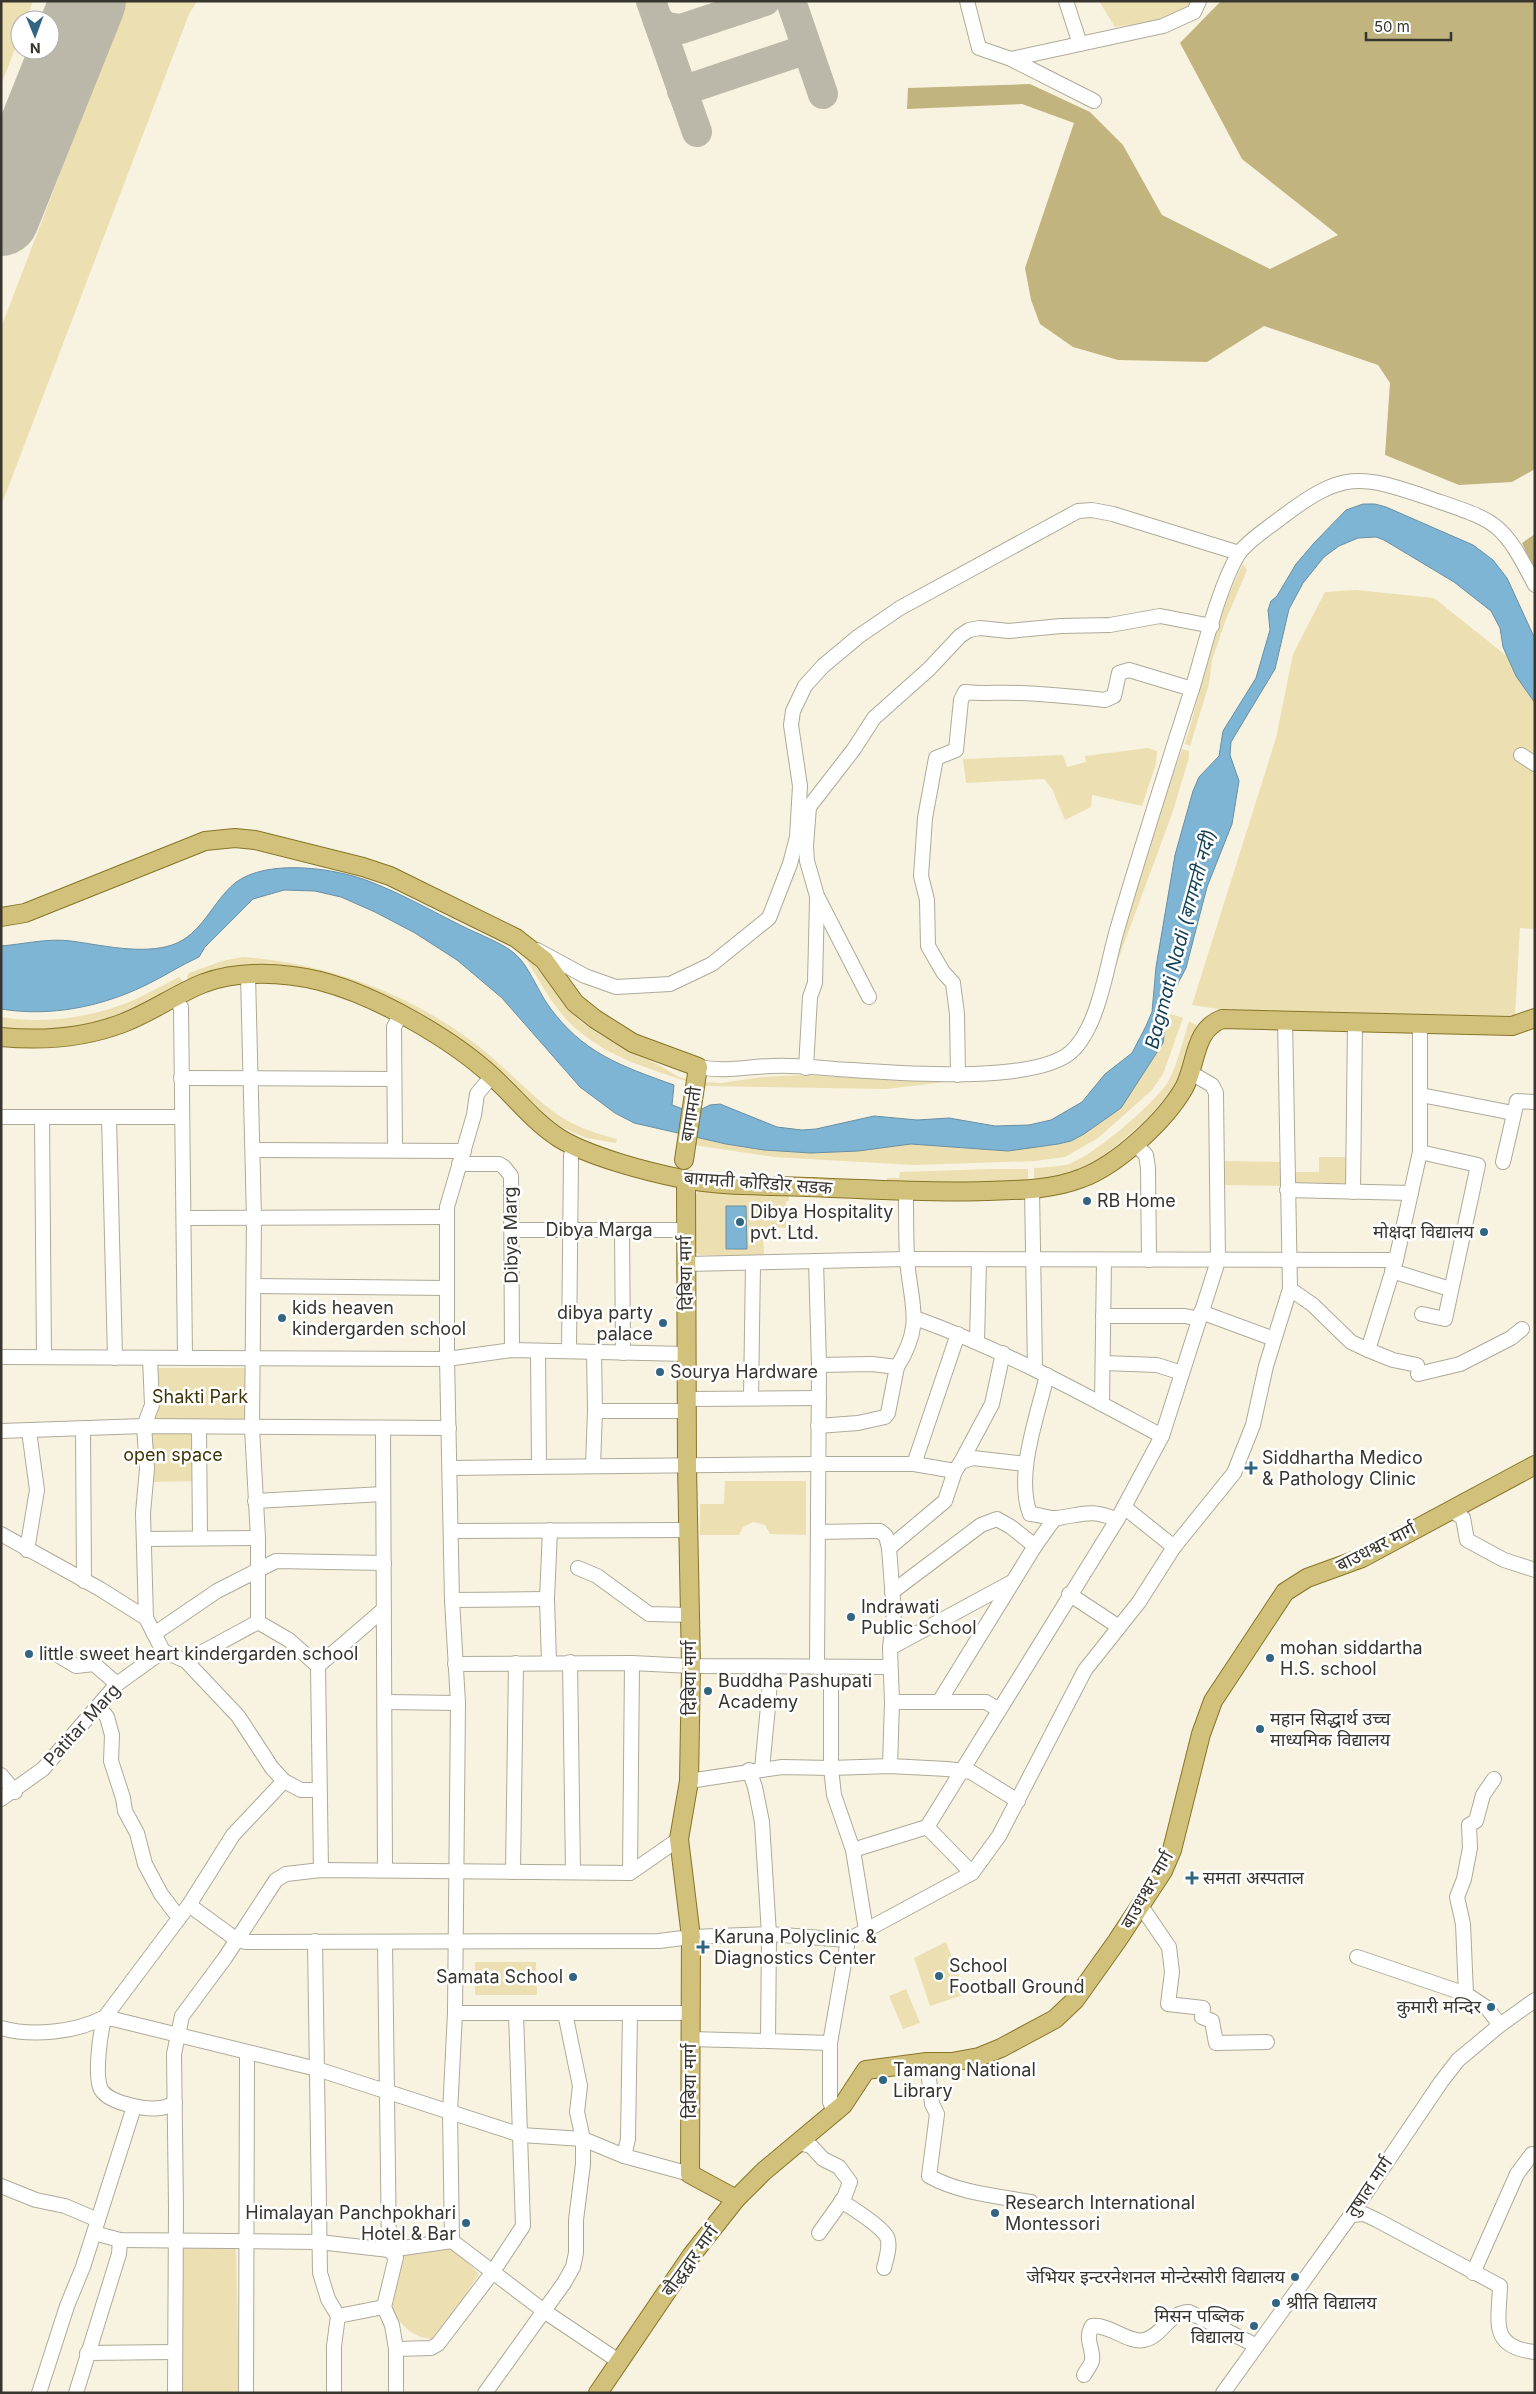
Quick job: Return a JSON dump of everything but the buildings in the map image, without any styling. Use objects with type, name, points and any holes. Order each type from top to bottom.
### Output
[{"type":"main road","points":[[1,917],[25,913],[205,841],[235,838],[362,867],[390,876],[516,938],[544,960],[575,1003],[595,1019],[632,1043],[698,1067]]},
{"type":"main road","name":"बागमती कोरिडोर सडक","points":[[1,1037],[42,1039],[88,1033],[120,1024],[206,982],[248,975],[278,974],[319,981],[368,998],[444,1040],[492,1076],[547,1130],[573,1145],[622,1162],[686,1180],[906,1192],[1032,1189],[1084,1178],[1119,1156],[1151,1129],[1178,1097],[1191,1073],[1202,1034],[1206,1028],[1216,1021],[1228,1017],[1285,1019]]},
{"type":"main road","points":[[1285,1019],[1512,1026],[1535,1018]]},
{"type":"main road","name":"बागामती","points":[[684,1160],[698,1067]]},
{"type":"main road","name":"दिबिया मार्ग","points":[[686,1180],[687,1466],[691,1666],[689,1780],[679,1839],[691,1937],[689,2014],[690,2174]]},
{"type":"main road","name":"बाउधश्वर मार्ग","points":[[798,2143],[843,2105],[866,2070],[926,2062],[952,2062],[979,2057],[1002,2048],[1055,2019],[1075,2000],[1141,1906],[1163,1870],[1172,1850],[1202,1734],[1213,1701],[1285,1592],[1307,1578],[1362,1558],[1535,1465]]},
{"type":"main road","name":"बौद्धद्वार मार्ग","points":[[598,2393],[691,2256],[736,2199],[764,2171],[798,2143]]},
{"type":"main road","points":[[690,2174],[736,2199]]},
{"type":"street","points":[[967,1],[980,48],[1010,59],[1094,101]]},
{"type":"street","points":[[1066,1],[1080,44]]},
{"type":"street","points":[[1010,59],[1163,26],[1194,12],[1199,1]]},
{"type":"street","points":[[698,1067],[736,1070],[772,1066],[958,1075],[996,1072],[1040,1065],[1071,1052],[1082,1039],[1103,986],[1141,848],[1233,562],[1249,541],[1308,498],[1329,486],[1351,480],[1371,481],[1463,509],[1494,523],[1516,548],[1535,585]]},
{"type":"street","points":[[516,938],[585,976],[616,987],[670,984],[712,964],[769,918],[782,887],[797,837],[800,786],[791,725],[793,710],[805,686],[823,666],[860,636],[900,608],[1078,511],[1092,510],[1113,514],[1238,553]]},
{"type":"street","points":[[869,997],[817,896],[807,860],[809,807],[854,749],[874,718],[929,668],[960,636],[969,630],[980,628],[1009,631],[1061,626],[1110,625],[1160,616],[1212,626]]},
{"type":"street","points":[[958,1075],[957,1014],[953,982],[943,972],[928,946],[927,900],[921,876],[922,845],[931,776],[936,758],[956,750],[961,700],[965,692],[986,695],[1006,692],[1105,700],[1114,696],[1119,672],[1128,670],[1192,689]]},
{"type":"street","points":[[1521,755],[1535,764]]},
{"type":"street","points":[[806,1068],[810,997],[814,983],[817,896]]},
{"type":"street","points":[[248,975],[254,1218],[252,1428],[258,1538],[258,1622]]},
{"type":"street","points":[[174,998],[181,1007],[185,1358]]},
{"type":"street","points":[[395,1149],[394,1027],[400,1015]]},
{"type":"street","points":[[189,1905],[237,1940],[385,1942],[659,1941],[691,1937],[769,1934],[848,1940],[972,1872],[999,1836],[1085,1670],[1139,1602],[1174,1547],[1234,1473],[1253,1426],[1274,1338],[1290,1289],[1285,1019]]},
{"type":"street","points":[[1353,1192],[1354,1022]]},
{"type":"street","points":[[1368,1350],[1394,1266],[1420,1152],[1422,1095],[1420,1024]]},
{"type":"street","points":[[853,1850],[927,1827],[1069,1594],[1117,1520],[1162,1436],[1218,1261],[1216,1093],[1212,1085],[1191,1073]]},
{"type":"street","points":[[452,2241],[450,2113],[455,2013],[458,1703],[452,1600],[447,1359],[447,1207],[474,1115],[477,1094],[492,1076]]},
{"type":"street","points":[[181,1078],[394,1079]]},
{"type":"street","points":[[1422,1095],[1513,1114]]},
{"type":"street","points":[[1503,1162],[1517,1101],[1535,1102]]},
{"type":"street","points":[[1,1117],[182,1117]]},
{"type":"street","points":[[42,1117],[44,1357]]},
{"type":"street","points":[[110,1117],[115,1358]]},
{"type":"street","points":[[1134,1143],[1146,1155],[1148,1168],[1149,1260]]},
{"type":"street","points":[[569,1351],[572,1230],[571,1156],[573,1145]]},
{"type":"street","name":"Dibya Marg","points":[[253,1150],[395,1149],[462,1157],[499,1164],[508,1171],[511,1181],[512,1350]]},
{"type":"street","points":[[1420,1152],[1478,1165],[1445,1319],[1422,1314]]},
{"type":"street","points":[[1032,1189],[1033,1260],[1041,1371],[1026,1464],[1027,1506],[1030,1514],[1055,1518],[1090,1512],[1102,1513],[1117,1520]]},
{"type":"street","points":[[1287,1190],[1412,1193]]},
{"type":"street","points":[[818,1426],[858,1423],[886,1417],[888,1413],[897,1367],[907,1351],[915,1318],[907,1260],[906,1192]]},
{"type":"street","points":[[184,1218],[447,1217]]},
{"type":"street","name":"Dibya Marga","points":[[512,1230],[686,1230]]},
{"type":"street","points":[[622,1230],[623,1353]]},
{"type":"street","points":[[687,1264],[907,1260],[1288,1260],[1394,1266],[1450,1289]]},
{"type":"street","points":[[978,1342],[979,1260]]},
{"type":"street","points":[[1102,1404],[1104,1260]]},
{"type":"street","points":[[816,1261],[819,1365],[818,1532],[831,1768],[834,1795],[853,1850],[866,1930]]},
{"type":"street","points":[[751,1398],[753,1262]]},
{"type":"street","points":[[254,1286],[447,1288]]},
{"type":"street","points":[[1290,1289],[1313,1305],[1351,1342],[1418,1370],[1460,1364],[1512,1338],[1522,1329]]},
{"type":"street","points":[[1103,1316],[1200,1315],[1274,1338]]},
{"type":"street","points":[[915,1318],[978,1342],[1041,1371],[1162,1436]]},
{"type":"street","points":[[914,1464],[958,1334]]},
{"type":"street","points":[[1,1357],[447,1359],[512,1350],[687,1354]]},
{"type":"street","points":[[538,1351],[540,1466]]},
{"type":"street","points":[[593,1466],[595,1411],[594,1352]]},
{"type":"street","points":[[889,1548],[945,1501],[958,1467],[992,1404],[1003,1353]]},
{"type":"street","points":[[150,1358],[152,1405],[144,1426],[146,1469],[144,1539],[146,1618],[163,1651],[186,1661],[238,1716],[272,1768],[284,1781],[301,1790],[319,1790]]},
{"type":"street","points":[[1103,1363],[1157,1365],[1182,1373]]},
{"type":"street","points":[[819,1365],[872,1364],[897,1367]]},
{"type":"street","points":[[595,1411],[688,1405],[751,1398],[819,1398]]},
{"type":"street","points":[[1,1431],[144,1426],[200,1428],[294,1426],[449,1428]]},
{"type":"street","points":[[200,1428],[200,1538]]},
{"type":"street","points":[[383,1428],[385,1870]]},
{"type":"street","points":[[83,1429],[84,1580]]},
{"type":"street","points":[[27,1550],[37,1490],[29,1431]]},
{"type":"street","points":[[450,1468],[817,1464],[914,1464],[958,1467],[973,1458],[1026,1464]]},
{"type":"street","points":[[255,1500],[383,1494]]},
{"type":"street","points":[[1124,1507],[1174,1547]]},
{"type":"street","points":[[1451,1510],[1463,1518],[1467,1540],[1504,1560],[1535,1570]]},
{"type":"street","points":[[939,1702],[1035,1546],[1055,1518]]},
{"type":"street","points":[[892,1592],[981,1524],[997,1519],[1012,1527],[1035,1546]]},
{"type":"street","points":[[549,1663],[547,1599],[550,1530]]},
{"type":"street","points":[[452,1531],[688,1530]]},
{"type":"street","points":[[818,1532],[880,1531],[886,1536],[889,1548],[894,1613],[890,1648],[892,1702],[890,1766]]},
{"type":"street","points":[[1,1534],[84,1580],[146,1618]]},
{"type":"street","points":[[144,1539],[258,1538]]},
{"type":"street","points":[[154,1634],[217,1591],[276,1561],[384,1563]]},
{"type":"street","points":[[578,1568],[596,1576],[649,1614],[690,1615]]},
{"type":"street","points":[[890,1648],[1013,1581]]},
{"type":"street","points":[[1069,1594],[1119,1627]]},
{"type":"street","points":[[452,1600],[547,1599]]},
{"type":"street","points":[[318,1666],[384,1609]]},
{"type":"street","points":[[186,1661],[258,1622]]},
{"type":"street","points":[[258,1622],[289,1640],[318,1666],[320,1870]]},
{"type":"street","name":"Patitar Marg","points":[[1,1799],[15,1792],[43,1770],[117,1684],[163,1651]]},
{"type":"street","points":[[56,1654],[76,1666],[94,1664],[117,1684]]},
{"type":"street","points":[[455,1664],[570,1662],[691,1666],[890,1667]]},
{"type":"street","points":[[570,1662],[573,1872]]},
{"type":"street","points":[[514,1872],[516,1663]]},
{"type":"street","points":[[630,1873],[632,1663]]},
{"type":"street","points":[[768,2041],[769,1934],[762,1822],[755,1787],[755,1770],[770,1696],[770,1667]]},
{"type":"street","points":[[385,1702],[458,1703]]},
{"type":"street","points":[[892,1702],[986,1702],[999,1710]]},
{"type":"street","points":[[99,1707],[107,1717],[112,1735],[111,1761],[118,1779],[125,1811],[137,1833],[145,1864],[161,1894],[179,1918]]},
{"type":"street","points":[[689,1780],[782,1766],[831,1768],[890,1766],[961,1770],[971,1772],[1018,1801]]},
{"type":"street","points":[[1,1775],[15,1792]]},
{"type":"street","points":[[1466,1994],[1463,1924],[1457,1896],[1464,1879],[1470,1848],[1470,1825],[1476,1821],[1482,1795],[1494,1779]]},
{"type":"street","points":[[175,2103],[162,2108],[134,2107],[109,2097],[99,2086],[102,2025],[105,2017],[189,1905],[233,1835],[284,1781]]},
{"type":"street","points":[[927,1827],[972,1872]]},
{"type":"street","points":[[175,2393],[174,2054],[177,2036],[182,2016],[237,1940],[276,1880],[286,1874],[320,1870],[630,1873],[679,1839]]},
{"type":"street","points":[[1141,1906],[1169,1947],[1172,1972],[1168,2004],[1203,2008],[1202,2017],[1212,2021],[1216,2043],[1267,2042]]},
{"type":"street","points":[[834,2112],[830,2102],[830,2044],[848,1940]]},
{"type":"street","points":[[315,1941],[320,2274],[328,2299],[338,2316],[334,2346],[334,2393]]},
{"type":"street","points":[[385,1942],[385,2092],[389,2250],[396,2257],[384,2307],[392,2325],[396,2349],[396,2393]]},
{"type":"street","points":[[1357,1957],[1466,1994],[1487,2008],[1500,2025]]},
{"type":"street","name":"तुषाल मार्ग","points":[[1223,2393],[1255,2345],[1351,2215],[1440,2082],[1458,2060],[1500,2025],[1535,2000]]},
{"type":"street","points":[[455,2013],[689,2014]]},
{"type":"street","points":[[396,2349],[431,2348],[438,2344],[492,2273],[523,2226],[516,2013]]},
{"type":"street","points":[[485,2393],[568,2275],[576,2253],[576,2220],[583,2164],[583,2139],[577,2112],[580,2086],[565,2013]]},
{"type":"street","points":[[624,2156],[628,2139],[629,2121],[630,2014]]},
{"type":"street","points":[[1,2028],[15,2032],[55,2031],[95,2022],[105,2017],[317,2069],[385,2092],[427,2103],[450,2113],[521,2135],[583,2139],[624,2156],[690,2174]]},
{"type":"street","points":[[690,2039],[830,2044]]},
{"type":"street","points":[[246,2393],[247,2052]]},
{"type":"street","points":[[926,2062],[932,2104],[937,2114],[929,2176],[941,2183],[973,2192],[1031,2202]]},
{"type":"street","points":[[39,2393],[67,2306],[96,2227],[134,2107]]},
{"type":"street","points":[[798,2143],[811,2146],[823,2159],[839,2167],[850,2182],[844,2198],[840,2201],[819,2233]]},
{"type":"street","points":[[1473,2274],[1517,2174],[1532,2154],[1535,2155]]},
{"type":"street","points":[[1,2186],[36,2200],[65,2206],[96,2227],[120,2240],[175,2239],[319,2242],[389,2250],[452,2241],[544,2311],[620,2362]]},
{"type":"street","points":[[840,2201],[853,2208],[886,2236],[888,2246],[884,2268]]},
{"type":"street","points":[[1351,2215],[1364,2214],[1371,2217],[1473,2274],[1500,2286],[1498,2334],[1516,2349],[1535,2352]]},
{"type":"street","points":[[76,2393],[119,2254],[120,2240]]},
{"type":"street","points":[[338,2316],[384,2307]]},
{"type":"street","points":[[1084,2375],[1092,2360],[1088,2344],[1089,2332],[1092,2326],[1102,2325],[1137,2341],[1145,2340],[1173,2316],[1181,2312],[1190,2312],[1255,2345]]},
{"type":"street","points":[[87,2353],[174,2352]]},
{"type":"green space","points":[[1,1],[33,1],[30,10],[10,10],[11,60],[1,85]]},
{"type":"green space","points":[[126,1],[197,1],[189,14],[1,506],[1,328]]},
{"type":"green space","points":[[1099,1],[1194,1],[1178,14],[1168,18],[1115,27]]},
{"type":"green space","points":[[1243,564],[1247,570],[1225,622],[1212,660],[1209,684],[1190,746],[1185,744],[1216,630]]},
{"type":"green space","points":[[1356,590],[1434,598],[1508,657],[1516,676],[1535,703],[1535,929],[1520,928],[1515,1016],[1224,1010],[1192,1005],[1276,738],[1293,654],[1325,592]]},
{"type":"green space","points":[[1148,748],[1157,751],[1156,764],[1142,806],[1092,795],[1091,807],[1065,820],[1052,789],[1044,779],[966,783],[963,759],[1063,755],[1067,767],[1086,762],[1085,756]]},
{"type":"green space","points":[[1182,749],[1189,751],[1189,758],[1172,814],[1109,984],[1146,852]]},
{"type":"green space","points":[[522,952],[531,960],[568,1008],[585,1025],[607,1039],[686,1079],[686,1081],[624,1059],[582,1034],[556,1007]]},
{"type":"green space","points":[[242,957],[274,960],[336,974],[366,984],[424,1010],[477,1045],[558,1115],[582,1128],[617,1139],[616,1143],[586,1138],[561,1127],[530,1102],[510,1078],[477,1054],[342,982],[188,982],[187,976],[189,973],[222,961]]},
{"type":"green space","points":[[179,977],[185,983],[134,1011],[101,1021],[68,1027],[1,1029],[1,1017],[49,1020],[81,1016],[127,1003]]},
{"type":"green space","points":[[1168,1013],[1183,1018],[1163,1074],[1152,1090],[1098,1138],[1065,1157],[1035,1161],[914,1165],[774,1157],[694,1145],[695,1136],[764,1150],[811,1153],[858,1151],[911,1144],[1008,1151],[1071,1141],[1121,1108],[1167,1028]]},
{"type":"green space","points":[[1189,1021],[1196,1025],[1186,1062],[1177,1084],[1147,1119],[1091,1167],[1083,1171],[1034,1182],[1034,1168],[1065,1165],[1080,1159],[1108,1140],[1151,1102],[1169,1080],[1178,1059]]},
{"type":"green space","points":[[803,1075],[946,1082],[886,1089],[703,1086],[703,1082],[722,1083],[761,1077]]},
{"type":"green space","points":[[1319,1157],[1347,1157],[1347,1184],[1344,1186],[1294,1184],[1292,1172],[1319,1172]]},
{"type":"green space","points":[[1222,1161],[1281,1162],[1281,1186],[1222,1185]]},
{"type":"green space","points":[[1028,1169],[1028,1182],[887,1184],[887,1178],[899,1178],[900,1172]]},
{"type":"green space","name":"Dibya Hospitality pvt. Ltd.","points":[[700,1188],[789,1192],[789,1201],[786,1201],[786,1228],[763,1227],[764,1256],[699,1255],[694,1251],[692,1218],[694,1202]]},
{"type":"green space","name":"Shakti Park","points":[[153,1368],[246,1368],[246,1425],[153,1425]]},
{"type":"green space","name":"open space","points":[[146,1428],[199,1428],[201,1481],[151,1482]]},
{"type":"green space","points":[[725,1481],[806,1481],[806,1535],[770,1534],[765,1525],[753,1522],[743,1527],[739,1535],[700,1535],[700,1504],[724,1504]]},
{"type":"green space","name":"School Football Ground","points":[[946,1942],[966,1994],[930,2006],[914,1958]]},
{"type":"green space","points":[[475,1962],[536,1962],[537,1995],[475,1995]]},
{"type":"green space","points":[[906,1989],[920,2023],[903,2029],[889,1996]]},
{"type":"green space","points":[[180,2244],[236,2247],[239,2393],[177,2393]]},
{"type":"green space","points":[[443,2246],[452,2247],[479,2274],[437,2338],[421,2337],[402,2324],[386,2306],[404,2255]]},
{"type":"shaded area","points":[[1221,1],[1535,1],[1535,469],[1512,482],[1459,485],[1385,455],[1390,383],[1378,365],[1264,326],[1207,362],[1118,360],[1073,347],[1040,324],[1031,300],[1025,268],[1074,123],[1022,104],[907,109],[908,88],[1030,84],[1090,112],[1123,145],[1162,215],[1270,269],[1338,235],[1242,159],[1180,43]]},
{"type":"shaded area","points":[[1535,534],[1535,572],[1522,543]]},
{"type":"water","name":"Bagmati Nadi (बागमती नदी)","points":[[1363,504],[1375,504],[1386,507],[1473,545],[1493,560],[1507,578],[1535,639],[1535,703],[1516,676],[1503,647],[1500,628],[1491,611],[1454,582],[1376,537],[1358,538],[1339,546],[1324,557],[1303,583],[1289,609],[1275,669],[1231,742],[1230,755],[1239,781],[1232,824],[1207,887],[1186,968],[1169,1000],[1163,1043],[1121,1108],[1071,1141],[1008,1151],[911,1144],[858,1151],[811,1153],[764,1150],[726,1144],[634,1123],[615,1113],[580,1087],[502,998],[457,960],[415,933],[375,912],[341,897],[315,891],[284,890],[253,899],[205,947],[199,957],[151,982],[110,1000],[56,1011],[38,1012],[1,1009],[1,946],[62,940],[122,948],[160,948],[172,945],[191,934],[227,891],[235,883],[249,875],[265,870],[283,868],[321,870],[371,882],[406,897],[497,942],[519,958],[548,1005],[575,1035],[604,1056],[674,1085],[672,1105],[694,1113],[710,1105],[720,1104],[777,1127],[802,1130],[816,1129],[874,1116],[917,1120],[949,1118],[995,1126],[1029,1125],[1051,1120],[1082,1102],[1105,1074],[1132,1053],[1146,1026],[1152,1012],[1156,967],[1175,855],[1193,791],[1199,777],[1219,756],[1223,731],[1256,678],[1270,630],[1268,610],[1271,601],[1277,596],[1296,564],[1314,543],[1346,510]]},
{"type":"water","points":[[726,1206],[746,1206],[747,1249],[726,1249]]},
{"type":"taxiway","points":[[651,1],[697,132]]},
{"type":"taxiway","points":[[658,21],[667,27],[681,29],[765,1]]},
{"type":"taxiway","points":[[791,1],[823,94]]},
{"type":"taxiway","points":[[682,91],[807,49]]},
{"type":"runway","points":[[1,218],[88,1]]},
{"type":"place","name":"RB Home","points":[[1087,1201]]},
{"type":"place","name":"Dibya Hospitality pvt. Ltd.","points":[[740,1222]]},
{"type":"place","name":"मोक्षदा विद्यालय","points":[[1484,1232]]},
{"type":"place","name":"kids heaven kindergarden school","points":[[282,1318]]},
{"type":"place","name":"dibya party palace","points":[[663,1323]]},
{"type":"place","name":"Sourya Hardware","points":[[660,1372]]},
{"type":"place","name":"Siddhartha Medico & Pathology Clinic","points":[[1251,1468]]},
{"type":"place","name":"Indrawati Public School","points":[[851,1617]]},
{"type":"place","name":"little sweet heart kindergarden school","points":[[29,1654]]},
{"type":"place","name":"mohan siddartha H.S. school","points":[[1270,1658]]},
{"type":"place","name":"Buddha Pashupati Academy","points":[[708,1691]]},
{"type":"place","name":"महान सिद्धार्थ उच्च माध्यमिक विद्यालय","points":[[1260,1729]]},
{"type":"place","name":"समता अस्पताल","points":[[1192,1878]]},
{"type":"place","name":"Karuna Polyclinic & Diagnostics Center","points":[[703,1947]]},
{"type":"place","name":"School Football Ground","points":[[939,1976]]},
{"type":"place","name":"Samata School","points":[[573,1977]]},
{"type":"place","name":"कुमारी मन्दिर","points":[[1491,2007]]},
{"type":"place","name":"Tamang National Library","points":[[883,2080]]},
{"type":"place","name":"Research International Montessori","points":[[995,2213]]},
{"type":"place","name":"Himalayan Panchpokhari Hotel & Bar","points":[[466,2223]]},
{"type":"place","name":"जेभियर इन्टरनेशनल मोन्टेस्सोरी विद्यालय","points":[[1295,2277]]},
{"type":"place","name":"श्रीति विद्यालय","points":[[1276,2303]]},
{"type":"place","name":"मिसन पब्लिक विद्यालय","points":[[1254,2326]]}]
